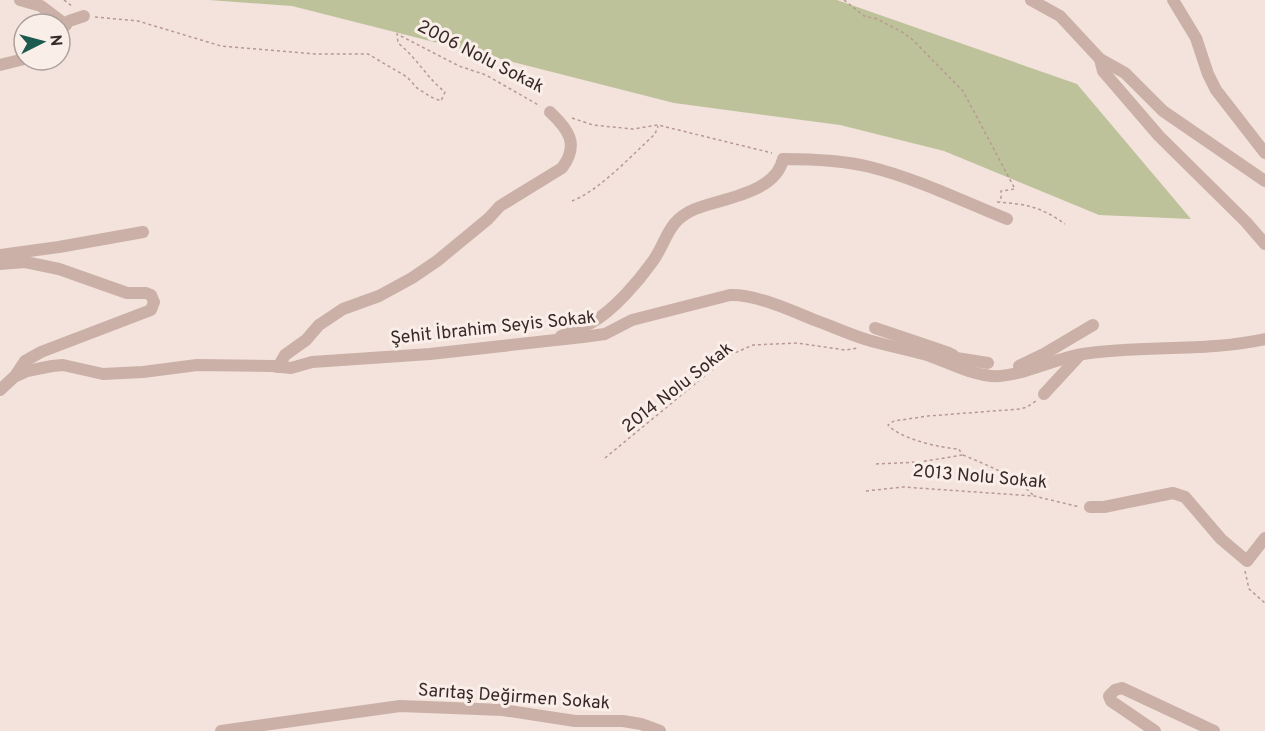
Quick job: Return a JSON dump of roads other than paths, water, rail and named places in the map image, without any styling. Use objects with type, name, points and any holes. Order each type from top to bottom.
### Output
[{"type":"street","points":[[20,0],[41,6],[47,12]]},
{"type":"street","points":[[1031,0],[1059,16],[1100,59],[1125,73],[1163,111],[1265,181]]},
{"type":"street","points":[[1173,0],[1196,38],[1216,90],[1265,153]]},
{"type":"street","points":[[72,20],[84,16]]},
{"type":"street","points":[[1100,59],[1103,70],[1159,136],[1246,222],[1265,244]]},
{"type":"street","name":"2006 Nolu Sokak","points":[[278,367],[285,355],[306,340],[319,325],[343,309],[379,296],[412,278],[446,254],[500,206],[562,168],[569,159],[570,135],[564,125],[550,112]]},
{"type":"street","points":[[549,341],[591,323],[609,311],[653,260],[671,226],[680,217],[695,209],[758,187],[781,169],[783,159],[822,160],[869,166],[918,182],[1007,219]]},
{"type":"street","points":[[0,255],[143,232]]},
{"type":"street","points":[[0,264],[25,262],[59,269],[127,293],[146,293],[151,295],[154,302],[151,310],[41,352],[25,361],[14,377]]},
{"type":"street","name":"Şehit İbrahim Seyis Sokak","points":[[0,390],[14,377],[27,371],[63,365],[103,374],[143,372],[197,365],[291,368],[312,362],[430,354],[605,334],[632,320],[718,298],[740,295],[873,342],[927,355],[966,370],[991,376],[1006,375],[1081,354],[1240,344],[1265,339]]},
{"type":"street","points":[[1006,375],[1093,325]]},
{"type":"street","points":[[874,328],[953,355],[953,364]]},
{"type":"street","points":[[1044,394],[1081,354]]},
{"type":"street","points":[[953,364],[956,358],[988,363]]},
{"type":"street","points":[[1090,507],[1104,507],[1173,493],[1185,497],[1221,539],[1247,561],[1265,538]]},
{"type":"street","points":[[1155,731],[1111,701],[1109,696],[1115,690],[1122,688],[1214,731]]},
{"type":"street","name":"Sarıtaş Değirmen Sokak","points":[[221,731],[400,706],[503,710],[575,721],[623,721],[641,724],[660,731]]}]
